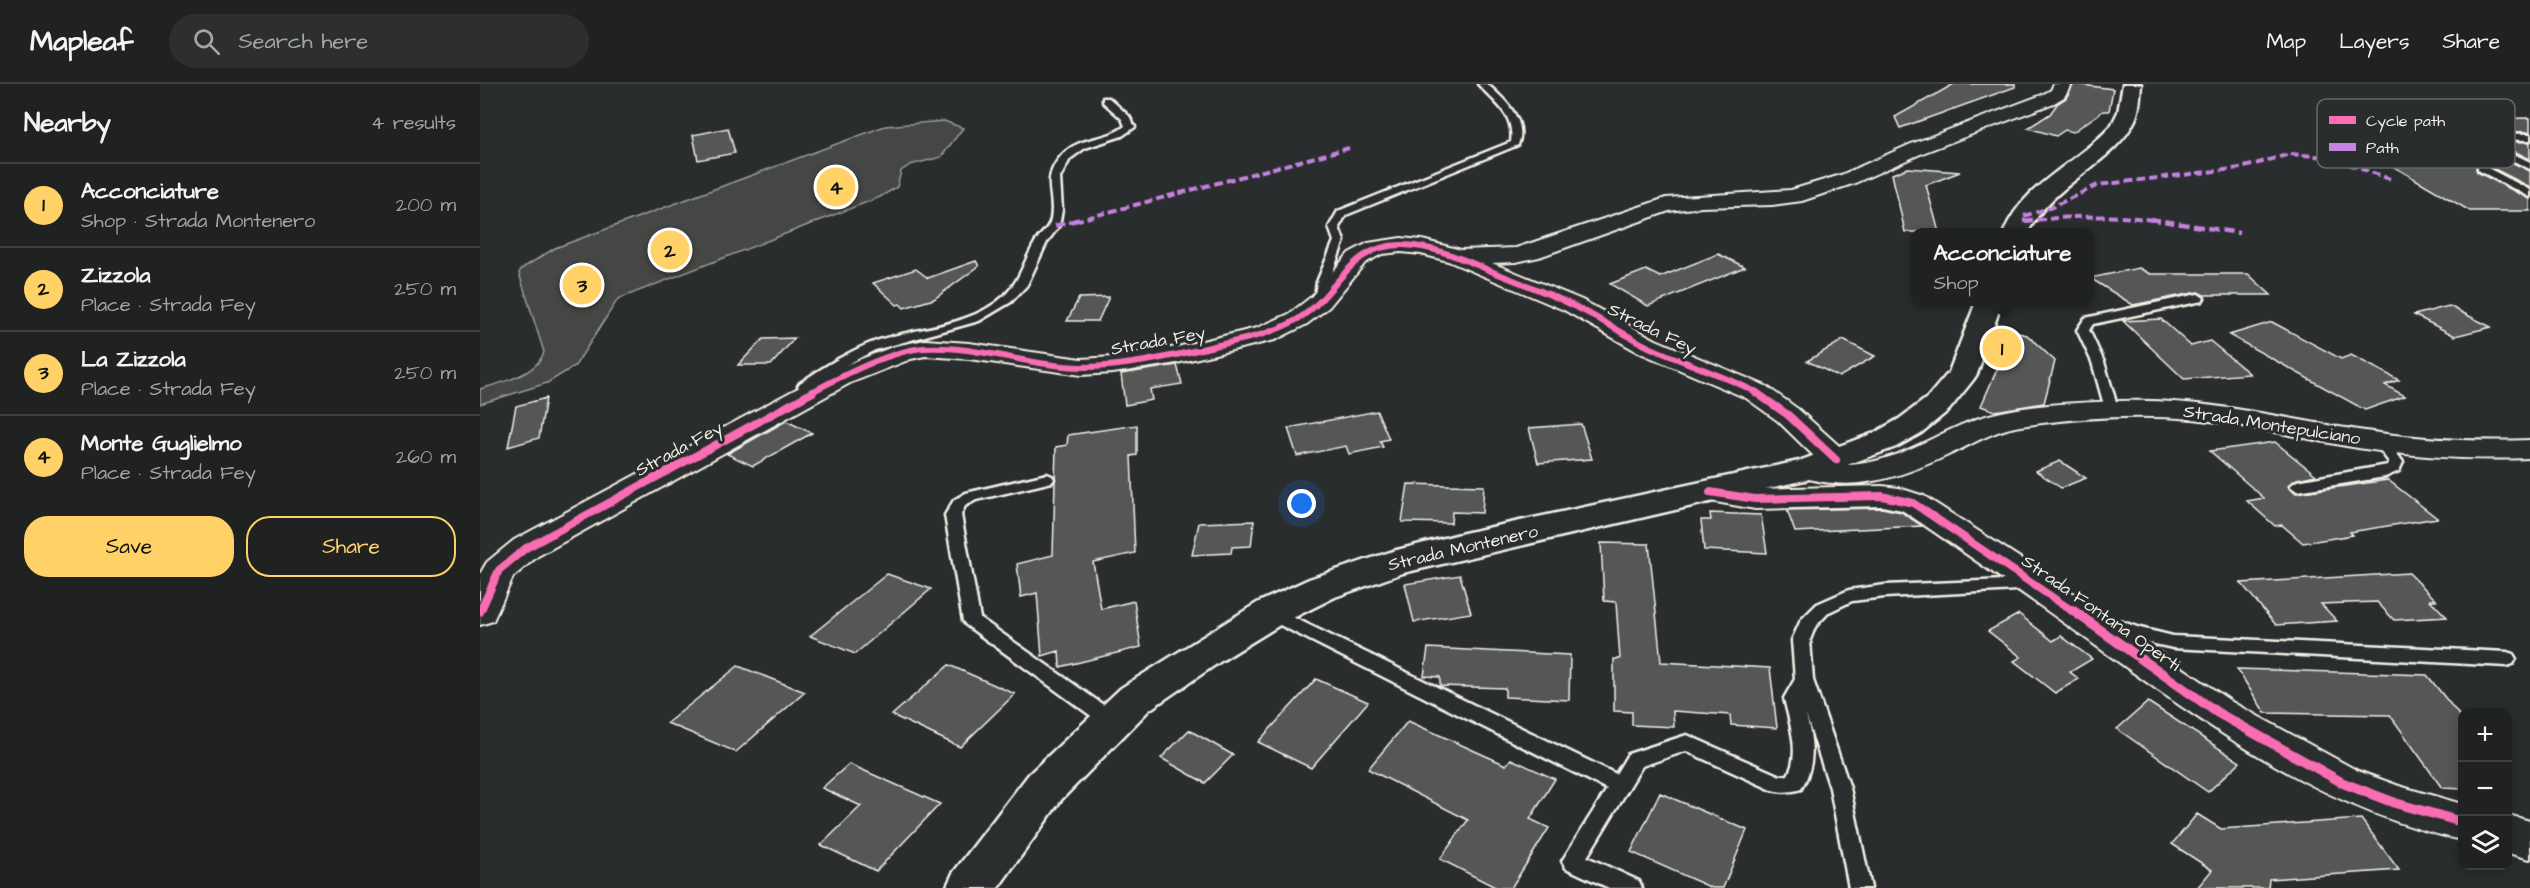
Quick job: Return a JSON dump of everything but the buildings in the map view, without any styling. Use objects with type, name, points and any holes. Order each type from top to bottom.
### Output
[{"type":"main road","points":[[2017,228],[2020,221],[2041,196],[2109,140],[2121,127],[2126,117],[2132,84]]},
{"type":"main road","name":"Strada Montenero","points":[[970,888],[1045,787],[1112,721],[1143,693],[1270,613],[1322,588],[1393,563],[1464,544],[1604,516],[1822,464],[1885,440],[1910,426],[1938,404],[1963,374],[1988,306]]},
{"type":"street","name":"Strada Fey","points":[[1456,256],[1516,255],[1531,252],[1647,211],[1685,202],[1794,196],[1848,179],[1918,148],[2048,99],[2058,93],[2063,84]]},
{"type":"street","name":"Strada Fey","points":[[480,612],[489,570],[840,377],[904,352],[926,348],[947,348],[1081,367],[1113,365],[1177,355],[1266,334],[1298,319],[1320,302],[1357,258],[1376,248],[1401,245],[1422,247],[1456,256],[1573,305],[1647,346],[1756,392],[1788,415],[1822,464]]},
{"type":"street","name":"Strada Montepulciano","points":[[1822,464],[1843,476],[1874,473],[1907,463],[1988,426],[2010,419],[2111,409],[2190,410],[2381,442],[2464,449],[2530,449]]},
{"type":"street","name":"Strada Fontana Operti","points":[[1710,492],[1755,499],[1882,496],[1913,503],[2049,594],[2218,713],[2343,783],[2395,803],[2458,821]]},
{"type":"street","points":[[2512,835],[2530,840]]},
{"type":"lane","points":[[1320,302],[1323,282],[1339,241],[1334,227],[1342,213],[1515,143],[1517,136],[1510,111],[1482,84]]},
{"type":"lane","points":[[740,433],[753,419],[863,351],[882,343],[967,322],[1000,306],[1022,284],[1041,241],[1055,226],[1056,207],[1052,184],[1055,174],[1066,157],[1088,141],[1124,132],[1130,127],[1126,118],[1106,100]]},
{"type":"lane","points":[[2515,137],[2530,137]]},
{"type":"lane","points":[[2515,159],[2530,166]]},
{"type":"lane","points":[[2481,168],[2530,194]]},
{"type":"lane","points":[[2111,409],[2098,362],[2083,330],[2086,324],[2096,318],[2198,298]]},
{"type":"lane","points":[[2297,486],[2385,472],[2394,468],[2396,462],[2381,442]]},
{"type":"lane","points":[[1047,479],[971,496],[960,503],[956,509],[953,515],[972,621],[1112,721]]},
{"type":"lane","points":[[1860,888],[1840,789],[1804,680],[1801,640],[1807,624],[1823,608],[1849,596],[1885,591],[2049,594],[2137,634],[2173,642],[2507,659]]},
{"type":"lane","points":[[1270,613],[1618,785]]},
{"type":"lane","points":[[1630,888],[1573,861],[1635,760],[1687,743],[1779,784],[1794,783],[1802,774],[1804,754],[1793,698],[1804,680]]},
{"type":"shaded area","points":[[944,121],[963,128],[941,157],[910,165],[901,171],[897,187],[880,197],[618,299],[575,366],[547,383],[480,404],[480,389],[507,381],[526,372],[534,367],[544,352],[519,273],[521,269],[555,248],[885,126]]},
{"type":"marked path","points":[[1055,226],[1349,148]]},
{"type":"marked path","points":[[2024,216],[2052,207],[2098,185],[2241,168],[2290,154],[2317,156]]},
{"type":"marked path","points":[[2359,168],[2390,179]]},
{"type":"marked path","points":[[2023,221],[2076,215],[2129,216],[2239,233]]},
{"type":"cycle path","points":[[480,612],[499,570],[526,548],[840,377],[904,352],[925,348],[969,351],[1081,367],[1113,365],[1177,355],[1266,334],[1298,319],[1320,302],[1357,258],[1376,248],[1401,245],[1422,247],[1456,256],[1573,305],[1647,346],[1756,392],[1788,415],[1836,460]]},
{"type":"cycle path","points":[[1710,492],[1755,499],[1882,496],[1913,503],[2036,585],[2218,713],[2343,783],[2395,803],[2458,821]]},
{"type":"place","name":"Monte Guglielmo","points":[[836,187]]},
{"type":"place","name":"Zizzola","points":[[670,250]]},
{"type":"place","name":"La Zizzola","points":[[582,285]]},
{"type":"place","name":"Acconciature","points":[[2002,348]]}]
